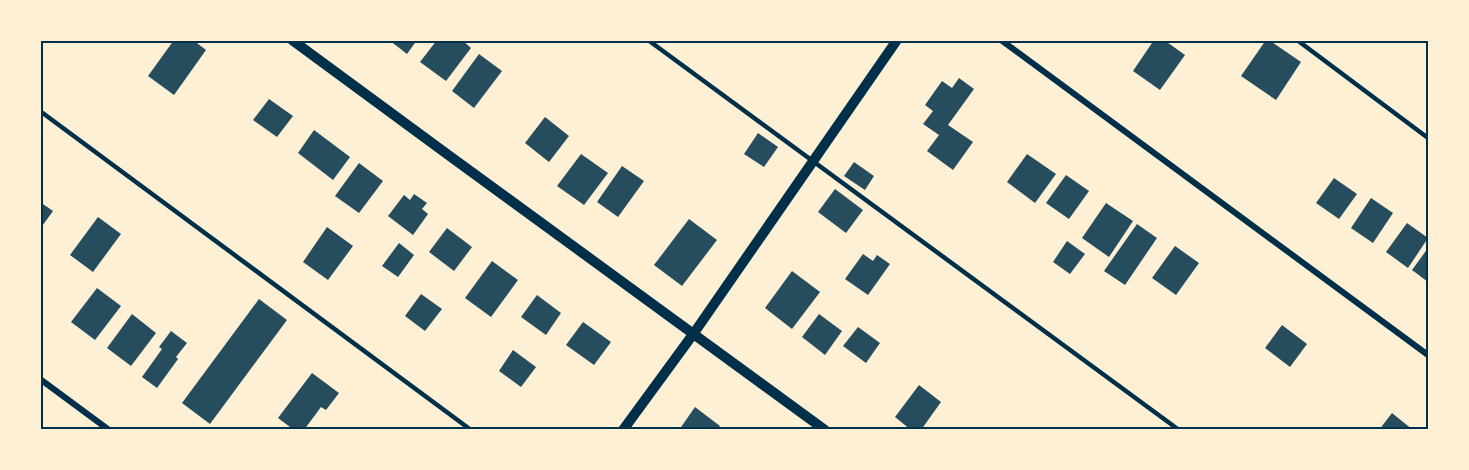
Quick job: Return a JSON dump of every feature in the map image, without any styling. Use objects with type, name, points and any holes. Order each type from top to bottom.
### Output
[{"type":"street","points":[[292,40],[825,429]]},
{"type":"street","points":[[623,429],[694,333],[897,40]]},
{"type":"street","points":[[1001,40],[1428,355]]},
{"type":"street","points":[[40,379],[109,429]]},
{"type":"lane","points":[[648,40],[1179,429]]},
{"type":"lane","points":[[1297,40],[1428,138]]},
{"type":"lane","points":[[40,111],[471,429]]},
{"type":"building","points":[[174,40],[193,40],[206,50],[174,95],[148,76]]},
{"type":"building","points":[[389,40],[417,40],[407,54]]},
{"type":"building","points":[[437,40],[462,40],[471,48],[446,81],[420,62]]},
{"type":"building","points":[[1154,40],[1164,40],[1185,55],[1160,90],[1133,71]]},
{"type":"building","points":[[1266,40],[1301,62],[1276,100],[1241,76]]},
{"type":"building","points":[[479,54],[502,71],[474,108],[452,91]]},
{"type":"building","points":[[959,78],[974,89],[948,125],[973,142],[953,170],[927,151],[939,135],[923,124],[933,111],[925,105],[942,81],[952,88]]},
{"type":"building","points":[[269,99],[293,116],[277,137],[253,120]]},
{"type":"building","points":[[545,117],[569,136],[549,162],[525,143]]},
{"type":"building","points":[[314,130],[350,157],[333,180],[298,153]]},
{"type":"building","points":[[758,133],[778,147],[764,167],[744,154]]},
{"type":"building","points":[[581,154],[608,173],[584,205],[557,186]]},
{"type":"building","points":[[1027,154],[1056,174],[1035,203],[1007,182]]},
{"type":"building","points":[[854,162],[874,176],[865,190],[844,176]]},
{"type":"building","points":[[359,163],[383,181],[359,213],[335,196]]},
{"type":"building","points":[[622,166],[644,181],[618,217],[597,202]]},
{"type":"building","points":[[1066,175],[1089,191],[1069,219],[1046,203]]},
{"type":"building","points":[[1334,178],[1357,194],[1339,219],[1316,203]]},
{"type":"building","points":[[835,189],[863,210],[846,233],[818,212]]},
{"type":"building","points":[[414,194],[427,203],[422,209],[428,214],[413,235],[388,216],[404,195],[410,200]]},
{"type":"building","points":[[1371,198],[1393,213],[1373,243],[1351,228]]},
{"type":"building","points":[[40,202],[53,211],[40,229]]},
{"type":"building","points":[[1106,203],[1133,221],[1109,257],[1082,238]]},
{"type":"building","points":[[98,217],[121,234],[93,272],[70,255]]},
{"type":"building","points":[[689,219],[717,240],[682,286],[654,265]]},
{"type":"building","points":[[1407,223],[1428,238],[1408,268],[1386,252]]},
{"type":"building","points":[[1137,224],[1157,238],[1125,285],[1104,271]]},
{"type":"building","points":[[327,227],[353,246],[328,280],[303,262]]},
{"type":"building","points":[[447,228],[472,247],[454,271],[429,252]]},
{"type":"building","points":[[1067,241],[1085,254],[1070,274],[1053,262]]},
{"type":"building","points":[[399,243],[414,255],[398,277],[382,266]]},
{"type":"building","points":[[1175,246],[1199,263],[1176,295],[1152,278]]},
{"type":"building","points":[[1428,248],[1428,282],[1412,270]]},
{"type":"building","points":[[863,254],[873,261],[877,255],[890,264],[868,295],[845,279]]},
{"type":"building","points":[[492,261],[518,280],[491,317],[465,298]]},
{"type":"building","points":[[792,271],[820,292],[792,329],[765,308]]},
{"type":"building","points":[[97,288],[121,306],[95,340],[71,322]]},
{"type":"building","points":[[421,294],[442,309],[425,331],[405,316]]},
{"type":"building","points":[[537,295],[561,313],[546,335],[521,317]]},
{"type":"building","points":[[259,299],[287,320],[210,424],[182,403]]},
{"type":"building","points":[[132,314],[156,333],[131,366],[107,348]]},
{"type":"building","points":[[819,314],[842,331],[825,355],[802,337]]},
{"type":"building","points":[[583,322],[611,342],[594,365],[566,345]]},
{"type":"building","points":[[1282,325],[1307,344],[1290,367],[1265,348]]},
{"type":"building","points":[[858,327],[880,343],[866,363],[843,346]]},
{"type":"building","points":[[171,331],[187,343],[157,388],[142,377],[162,349],[159,347]]},
{"type":"building","points":[[513,350],[536,367],[521,387],[499,371]]},
{"type":"building","points":[[312,373],[339,393],[326,410],[321,407],[304,430],[294,430],[278,418]]},
{"type":"building","points":[[919,385],[941,402],[921,430],[911,430],[895,417]]},
{"type":"building","points":[[695,407],[720,426],[717,430],[679,430]]},
{"type":"building","points":[[1392,413],[1413,430],[1379,430]]}]
